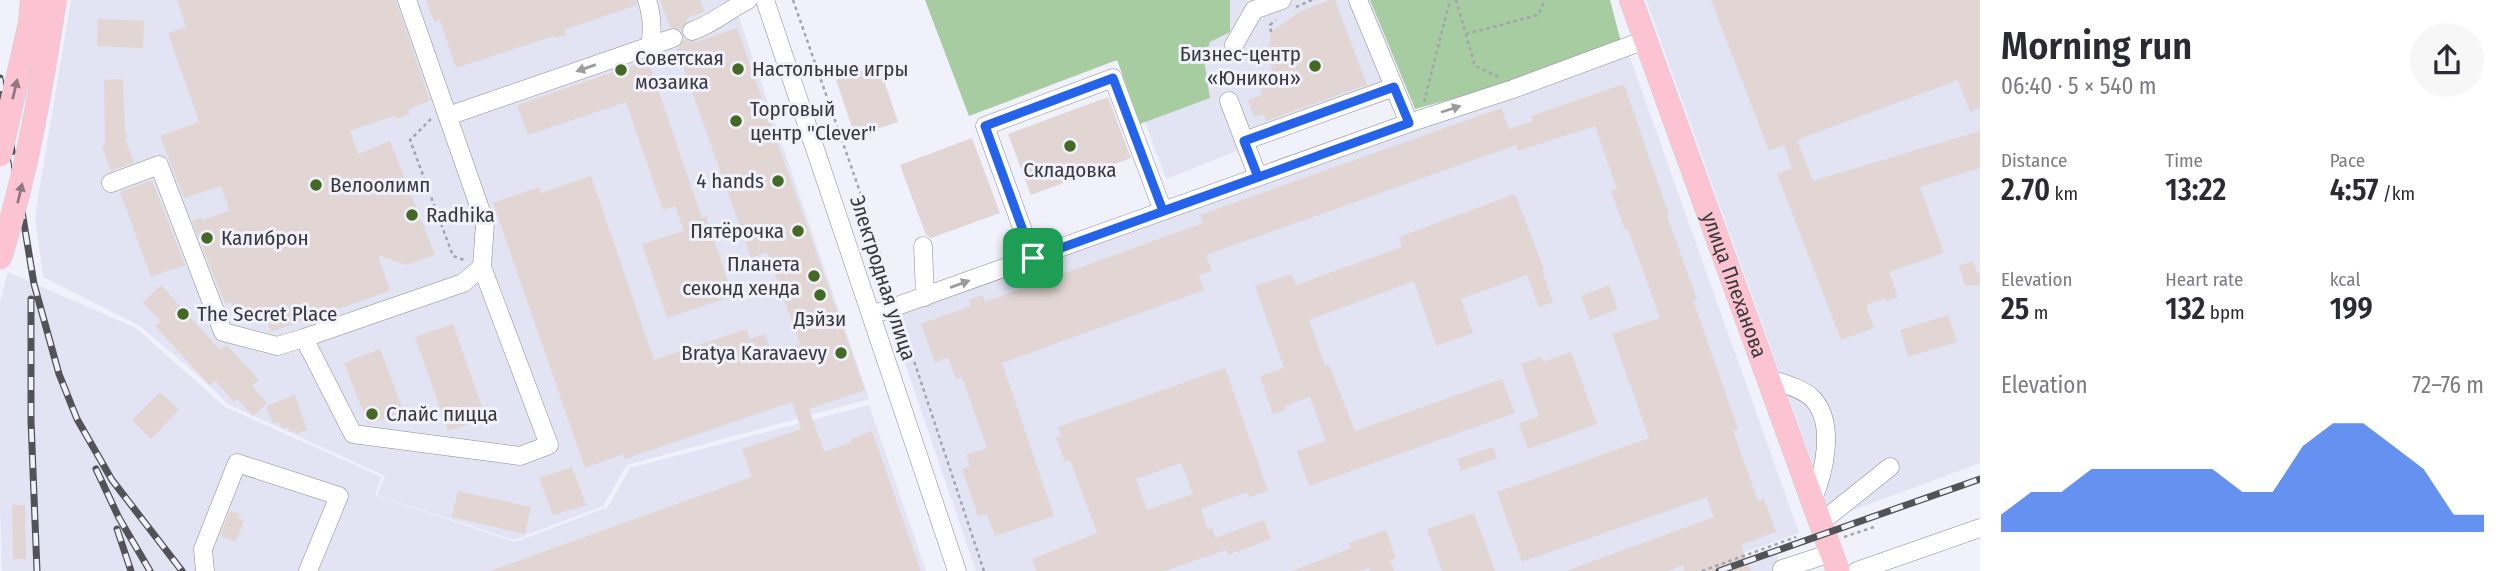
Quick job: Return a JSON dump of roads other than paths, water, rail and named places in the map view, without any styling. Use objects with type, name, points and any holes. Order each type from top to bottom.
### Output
[{"type":"main road","points":[[0,155],[30,23],[32,0]]},
{"type":"main road","points":[[0,258],[18,203],[34,128],[55,0]]},
{"type":"main road","name":"улица Плеханова","points":[[1631,0],[1820,523],[1837,554]]},
{"type":"street","points":[[304,338],[353,434],[520,456],[550,445],[482,267],[485,223],[441,116],[407,0]]},
{"type":"street","points":[[647,0],[653,34],[650,46]]},
{"type":"street","points":[[692,31],[711,24],[748,0]]},
{"type":"street","name":"Электродная улица","points":[[765,0],[957,571]]},
{"type":"street","points":[[1234,45],[1254,10],[1282,0]]},
{"type":"street","points":[[1358,0],[1407,119]]},
{"type":"street","points":[[441,116],[673,37]]},
{"type":"street","points":[[872,315],[1258,177],[1407,119],[1513,89],[1645,40]]},
{"type":"street","points":[[1033,258],[985,126],[1113,78],[1163,211]]},
{"type":"street","points":[[1244,141],[1394,87]]},
{"type":"street","points":[[1229,101],[1258,177]]},
{"type":"street","points":[[111,183],[159,165],[223,332],[277,346],[463,283],[482,267]]},
{"type":"street","points":[[923,246],[925,297]]},
{"type":"street","points":[[1767,378],[1813,398],[1822,417],[1827,448],[1821,479],[1812,501]]},
{"type":"street","points":[[205,571],[203,549],[237,463],[339,496],[308,571]]},
{"type":"street","points":[[1820,523],[1890,467]]},
{"type":"street","points":[[1857,571],[1980,528]]},
{"type":"street","points":[[1782,569],[1837,554]]},
{"type":"railway","points":[[0,78],[34,284],[59,374],[77,419],[112,480],[182,571]]},
{"type":"railway","points":[[31,299],[31,421],[37,571]]},
{"type":"railway","points":[[96,469],[119,518],[150,571]]},
{"type":"railway","points":[[1719,571],[1980,479]]},
{"type":"railway","points":[[117,529],[131,571]]},
{"type":"place","name":"Бизнес-центр «Юникон»","points":[[1315,66]]},
{"type":"place","name":"Настольные игры","points":[[738,69]]},
{"type":"place","name":"Советская мозаика","points":[[621,70]]},
{"type":"place","name":"Торговый центр \"Clever\"","points":[[736,121]]},
{"type":"place","name":"Складовка","points":[[1070,146]]},
{"type":"place","name":"4 hands","points":[[778,181]]},
{"type":"place","name":"Велоолимп","points":[[316,185]]},
{"type":"place","name":"Radhika","points":[[412,215]]},
{"type":"place","name":"Пятёрочка","points":[[798,231]]},
{"type":"place","name":"Калиброн","points":[[207,238]]},
{"type":"place","name":"Планета секонд хенда","points":[[814,276]]},
{"type":"place","name":"Дэйзи","points":[[820,295]]},
{"type":"place","name":"The Secret Place","points":[[183,314]]},
{"type":"place","name":"Bratya Karavaevy","points":[[841,353]]},
{"type":"place","name":"Слайс пицца","points":[[372,414]]}]
